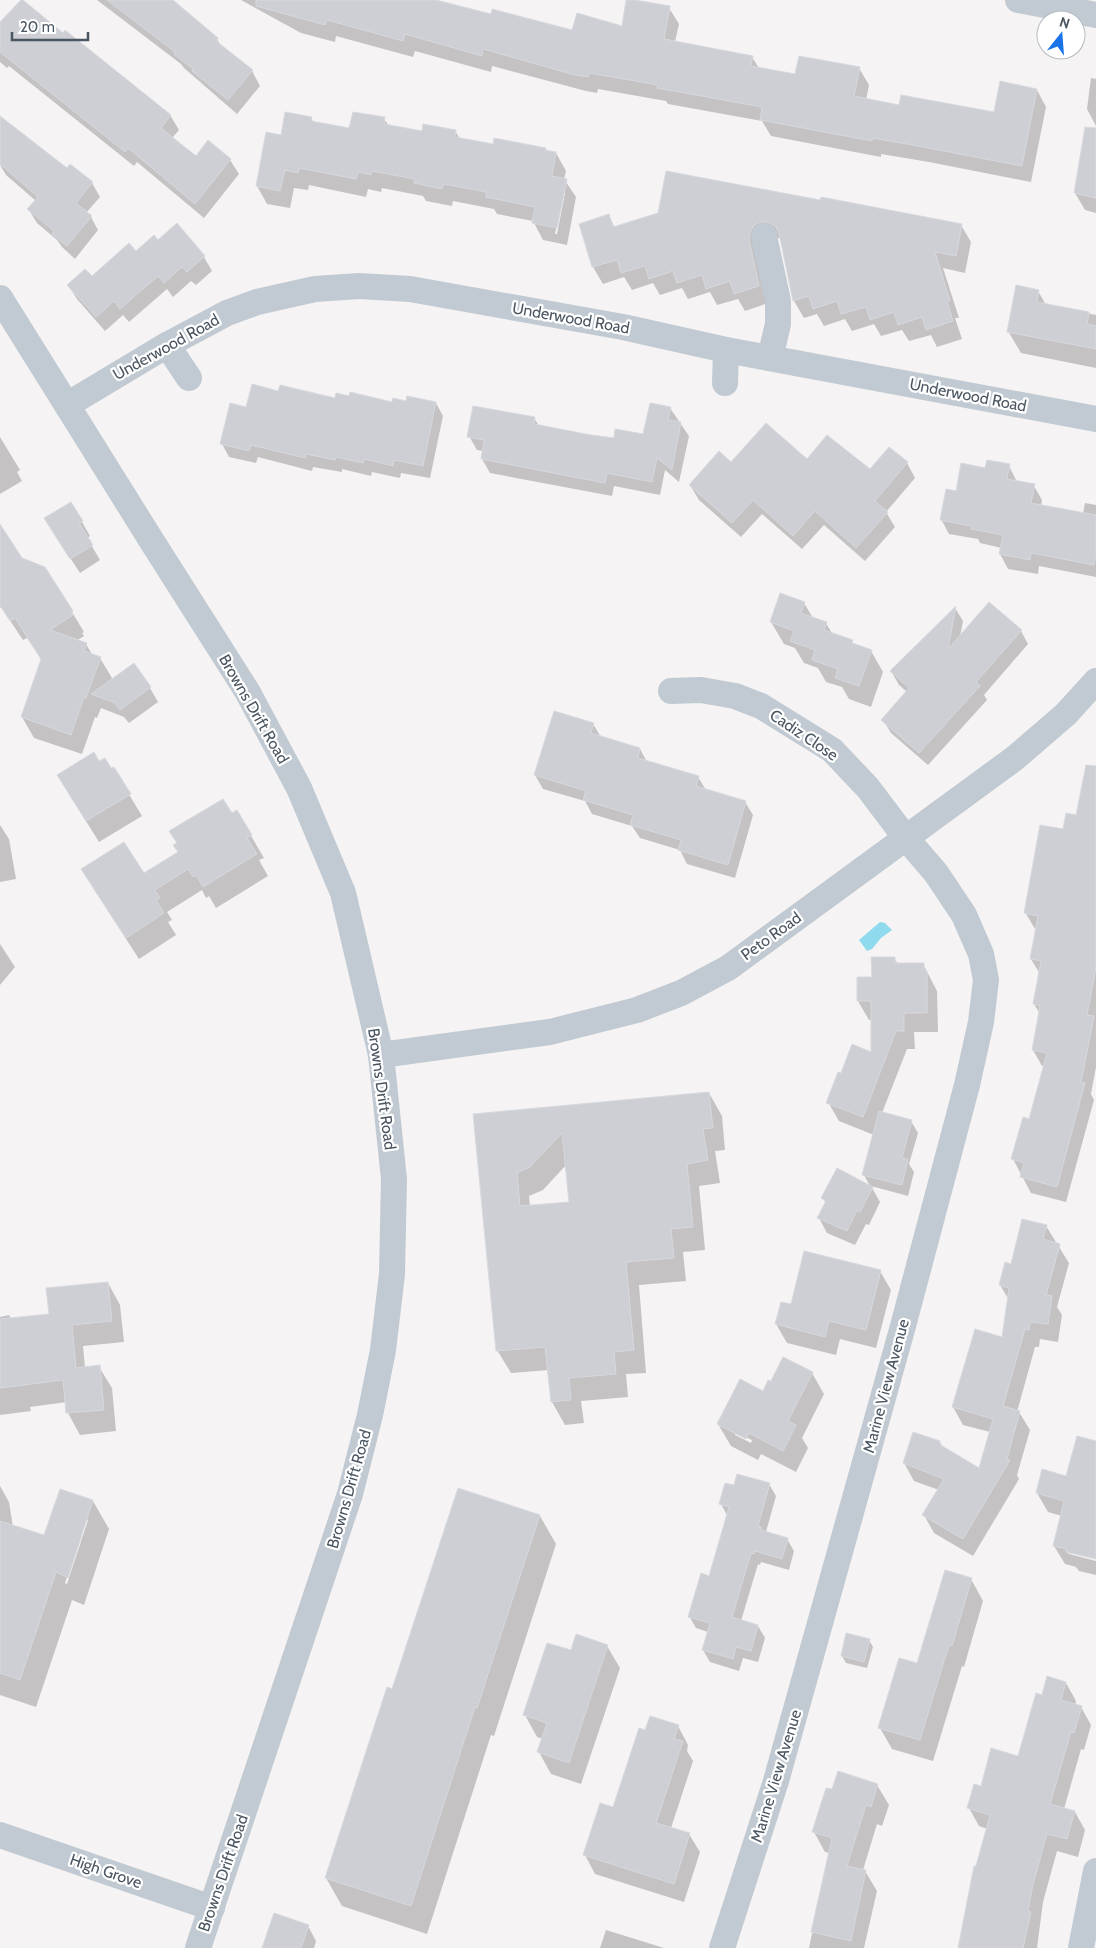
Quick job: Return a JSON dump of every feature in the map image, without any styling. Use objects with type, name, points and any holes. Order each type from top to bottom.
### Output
[{"type":"street","points":[[1018,0],[1096,15]]},
{"type":"street","points":[[764,236],[778,301],[778,324],[770,358]]},
{"type":"street","name":"Underwood Road","points":[[67,405],[167,345],[228,313],[257,302],[315,289],[359,286],[410,289],[623,327],[726,350],[1096,420]]},
{"type":"street","name":"Browns Drift Road","points":[[0,298],[247,691],[298,788],[343,893],[381,1055],[394,1179],[392,1274],[383,1350],[370,1415],[350,1494],[198,1948]]},
{"type":"street","points":[[167,345],[189,378]]},
{"type":"street","points":[[725,383],[726,350]]},
{"type":"street","name":"Peto Road","points":[[381,1055],[550,1032],[636,1010],[681,992],[728,968],[905,837],[1016,758],[1066,714],[1096,681]]},
{"type":"street","name":"Cadiz Close","points":[[671,691],[701,690],[735,696],[760,706],[832,750],[868,788],[905,837]]},
{"type":"street","name":"Marine View Avenue","points":[[722,1948],[776,1781],[810,1660],[967,1085],[981,1022],[986,980],[981,954],[964,915],[936,873],[905,837]]},
{"type":"street","name":"High Grove","points":[[0,1835],[212,1908]]},
{"type":"street","points":[[1081,1948],[1096,1871]]},
{"type":"water","points":[[880,922],[885,923],[892,930],[881,938],[872,949],[867,951],[859,940]]},
{"type":"building","points":[[21,0],[63,33],[65,30],[171,115],[161,128],[196,156],[208,140],[231,159],[195,204],[128,148],[125,152],[0,52],[0,22]]},
{"type":"building","points":[[107,0],[173,0],[218,38],[216,41],[253,70],[228,100],[192,71],[193,69],[174,54],[175,52]]},
{"type":"building","points":[[256,0],[436,0],[491,14],[492,9],[572,30],[577,13],[622,26],[626,0],[635,0],[670,6],[664,39],[753,56],[751,66],[795,74],[799,56],[860,67],[854,96],[899,105],[901,95],[994,112],[1000,81],[1037,89],[1022,166],[918,146],[872,138],[872,141],[760,120],[762,107],[657,88],[658,85],[589,73],[588,77],[575,75],[483,49],[482,56],[405,34],[403,41],[327,20],[325,25],[256,6]]},
{"type":"building","points":[[285,112],[312,117],[311,121],[349,128],[353,112],[385,117],[384,124],[422,131],[423,124],[456,130],[455,137],[493,144],[494,138],[546,148],[545,150],[556,152],[552,176],[567,179],[557,228],[532,223],[535,207],[486,197],[486,192],[444,184],[442,189],[414,183],[415,179],[372,171],[371,175],[358,172],[356,179],[299,168],[298,173],[285,170],[280,191],[256,186],[266,132],[281,135]]},
{"type":"building","points":[[0,116],[67,168],[70,164],[93,182],[76,203],[92,216],[67,246],[52,234],[54,231],[27,209],[38,197],[0,164]]},
{"type":"building","points":[[1085,127],[1096,128],[1096,198],[1074,193]]},
{"type":"building","points":[[666,171],[820,200],[821,197],[962,224],[956,256],[935,252],[950,301],[947,301],[953,321],[926,330],[922,317],[898,325],[894,312],[870,320],[866,307],[841,314],[837,301],[813,309],[809,296],[793,301],[779,233],[775,226],[768,222],[760,222],[754,225],[749,239],[759,286],[734,294],[730,281],[706,289],[702,275],[677,283],[673,271],[649,279],[645,266],[621,273],[617,260],[592,267],[579,224],[609,214],[613,227],[658,213]]},
{"type":"building","points":[[177,223],[205,256],[187,272],[182,267],[164,283],[158,276],[120,309],[114,301],[96,317],[67,285],[85,269],[92,276],[129,243],[136,251],[154,235],[158,240]]},
{"type":"building","points":[[1016,285],[1039,290],[1037,302],[1089,312],[1087,324],[1096,326],[1096,349],[1007,332]]},
{"type":"building","points":[[252,384],[278,391],[280,385],[335,398],[336,393],[349,396],[350,392],[392,402],[393,398],[406,401],[407,396],[436,402],[423,466],[394,460],[393,466],[365,459],[363,463],[336,457],[335,460],[306,454],[305,458],[251,445],[249,451],[220,444],[230,403],[246,407]]},
{"type":"building","points":[[650,403],[671,407],[668,420],[681,422],[672,470],[657,458],[652,482],[607,473],[605,483],[481,459],[484,440],[467,437],[473,406],[535,417],[534,424],[614,438],[615,429],[643,434]]},
{"type":"building","points":[[766,423],[807,459],[827,435],[870,469],[889,447],[908,462],[875,501],[888,512],[856,548],[815,511],[793,536],[753,500],[732,523],[689,485],[719,451],[731,462]]},
{"type":"building","points":[[987,460],[1010,464],[1007,479],[1035,484],[1031,503],[1096,515],[1096,553],[1094,565],[1031,553],[1030,560],[999,554],[1003,535],[971,529],[971,526],[940,520],[946,489],[956,491],[961,463],[985,468]]},
{"type":"building","points":[[71,502],[83,521],[79,523],[93,545],[70,559],[44,518]]},
{"type":"building","points":[[0,524],[22,558],[45,567],[73,611],[73,615],[50,630],[87,643],[84,651],[101,657],[86,698],[84,697],[71,735],[21,717],[41,659],[15,618],[10,621],[0,605]]},
{"type":"building","points":[[780,593],[805,602],[801,613],[827,622],[824,630],[853,640],[852,643],[872,650],[859,686],[835,678],[838,669],[812,660],[815,650],[790,641],[794,631],[770,622]]},
{"type":"building","points":[[989,602],[1022,630],[976,682],[980,686],[919,753],[881,720],[909,688],[890,671],[956,606],[948,649]]},
{"type":"building","points":[[134,663],[151,687],[120,710],[115,703],[91,694]]},
{"type":"building","points":[[554,711],[594,723],[591,733],[640,748],[638,758],[699,776],[696,786],[746,801],[728,865],[678,850],[681,840],[630,825],[633,815],[583,800],[586,791],[534,775]]},
{"type":"building","points":[[94,752],[99,761],[105,758],[111,768],[114,767],[131,794],[86,821],[57,775]]},
{"type":"building","points":[[1086,765],[1096,766],[1096,967],[1087,1015],[1094,1016],[1081,1082],[1085,1083],[1057,1187],[1020,1177],[1024,1163],[1011,1159],[1023,1117],[1029,1119],[1047,1053],[1032,1050],[1040,1006],[1033,1004],[1041,961],[1030,959],[1038,916],[1024,913],[1040,825],[1063,829],[1066,813],[1076,815]]},
{"type":"building","points":[[223,799],[232,813],[237,810],[252,835],[247,838],[257,854],[203,887],[196,875],[193,877],[188,869],[155,890],[160,898],[156,900],[164,913],[126,938],[81,869],[124,842],[144,873],[178,852],[173,845],[177,843],[169,831]]},
{"type":"building","points":[[871,957],[895,957],[895,963],[924,963],[924,971],[927,971],[927,1013],[904,1013],[904,1031],[896,1031],[863,1117],[826,1103],[838,1072],[841,1073],[852,1044],[871,1052],[871,1001],[857,1001],[857,977],[872,977]]},
{"type":"building","points":[[709,1092],[713,1128],[703,1129],[708,1160],[687,1164],[693,1227],[671,1229],[674,1258],[626,1262],[634,1350],[614,1352],[616,1374],[569,1378],[571,1400],[551,1402],[545,1347],[496,1351],[473,1114]],"holes":[[[562,1133],[569,1202],[520,1206],[517,1173],[530,1167]]]},
{"type":"building","points":[[879,1111],[912,1120],[902,1158],[908,1159],[902,1185],[862,1175]]},
{"type":"building","points":[[837,1168],[873,1187],[860,1212],[857,1210],[847,1231],[817,1218],[826,1201],[821,1198]]},
{"type":"building","points":[[1022,1219],[1047,1225],[1043,1239],[1060,1244],[1046,1295],[1052,1296],[1048,1324],[1030,1322],[1029,1330],[1025,1329],[1003,1406],[1020,1411],[1007,1459],[1010,1460],[963,1539],[922,1515],[944,1479],[903,1463],[913,1432],[940,1441],[939,1444],[979,1468],[993,1419],[952,1407],[975,1329],[1002,1337],[1009,1288],[999,1285],[1005,1262],[1011,1264]]},
{"type":"building","points":[[804,1251],[881,1270],[866,1330],[829,1321],[825,1337],[775,1324],[781,1302],[791,1304]]},
{"type":"building","points":[[108,1282],[112,1321],[72,1325],[76,1368],[100,1365],[104,1410],[66,1413],[63,1380],[0,1388],[0,1319],[49,1314],[46,1288]]},
{"type":"building","points":[[783,1357],[813,1372],[788,1421],[796,1425],[783,1451],[749,1433],[746,1439],[717,1424],[740,1379],[763,1391],[768,1380],[771,1381]]},
{"type":"building","points":[[1077,1436],[1096,1441],[1096,1559],[1066,1552],[1067,1549],[1053,1546],[1064,1501],[1036,1493],[1042,1469],[1066,1476]]},
{"type":"building","points":[[737,1474],[770,1483],[758,1526],[761,1527],[761,1530],[788,1538],[782,1559],[755,1551],[754,1554],[751,1553],[732,1617],[758,1625],[751,1651],[736,1647],[733,1659],[702,1650],[710,1623],[688,1617],[701,1573],[709,1576],[729,1507],[719,1504],[725,1483],[734,1485]]},
{"type":"building","points":[[458,1488],[540,1515],[477,1708],[475,1707],[411,1906],[325,1878],[387,1687],[392,1689]]},
{"type":"building","points":[[60,1489],[93,1500],[68,1578],[56,1572],[20,1680],[0,1673],[0,1521],[44,1535]]},
{"type":"building","points":[[945,1570],[972,1578],[952,1646],[949,1645],[920,1740],[878,1728],[899,1658],[917,1663]]},
{"type":"building","points":[[846,1633],[870,1639],[864,1662],[841,1656]]},
{"type":"building","points":[[576,1634],[608,1645],[569,1763],[537,1752],[547,1723],[523,1715],[547,1643],[571,1650]]},
{"type":"building","points":[[1047,1676],[1066,1682],[1061,1700],[1082,1706],[1074,1733],[1071,1732],[1050,1804],[1075,1811],[1067,1839],[1047,1834],[1033,1884],[1028,1911],[1031,1912],[1023,1948],[958,1948],[974,1866],[976,1866],[990,1815],[967,1808],[974,1784],[981,1786],[991,1748],[1018,1756],[1036,1693],[1042,1695]]},
{"type":"building","points":[[650,1716],[679,1725],[674,1739],[683,1741],[656,1823],[690,1833],[674,1884],[583,1855],[600,1803],[613,1807],[639,1728],[645,1730]]},
{"type":"building","points":[[838,1771],[878,1784],[871,1807],[866,1805],[847,1866],[866,1870],[851,1941],[811,1932],[832,1838],[812,1832],[826,1788],[832,1789]]},
{"type":"building","points":[[274,1913],[309,1925],[301,1948],[262,1948]]}]
